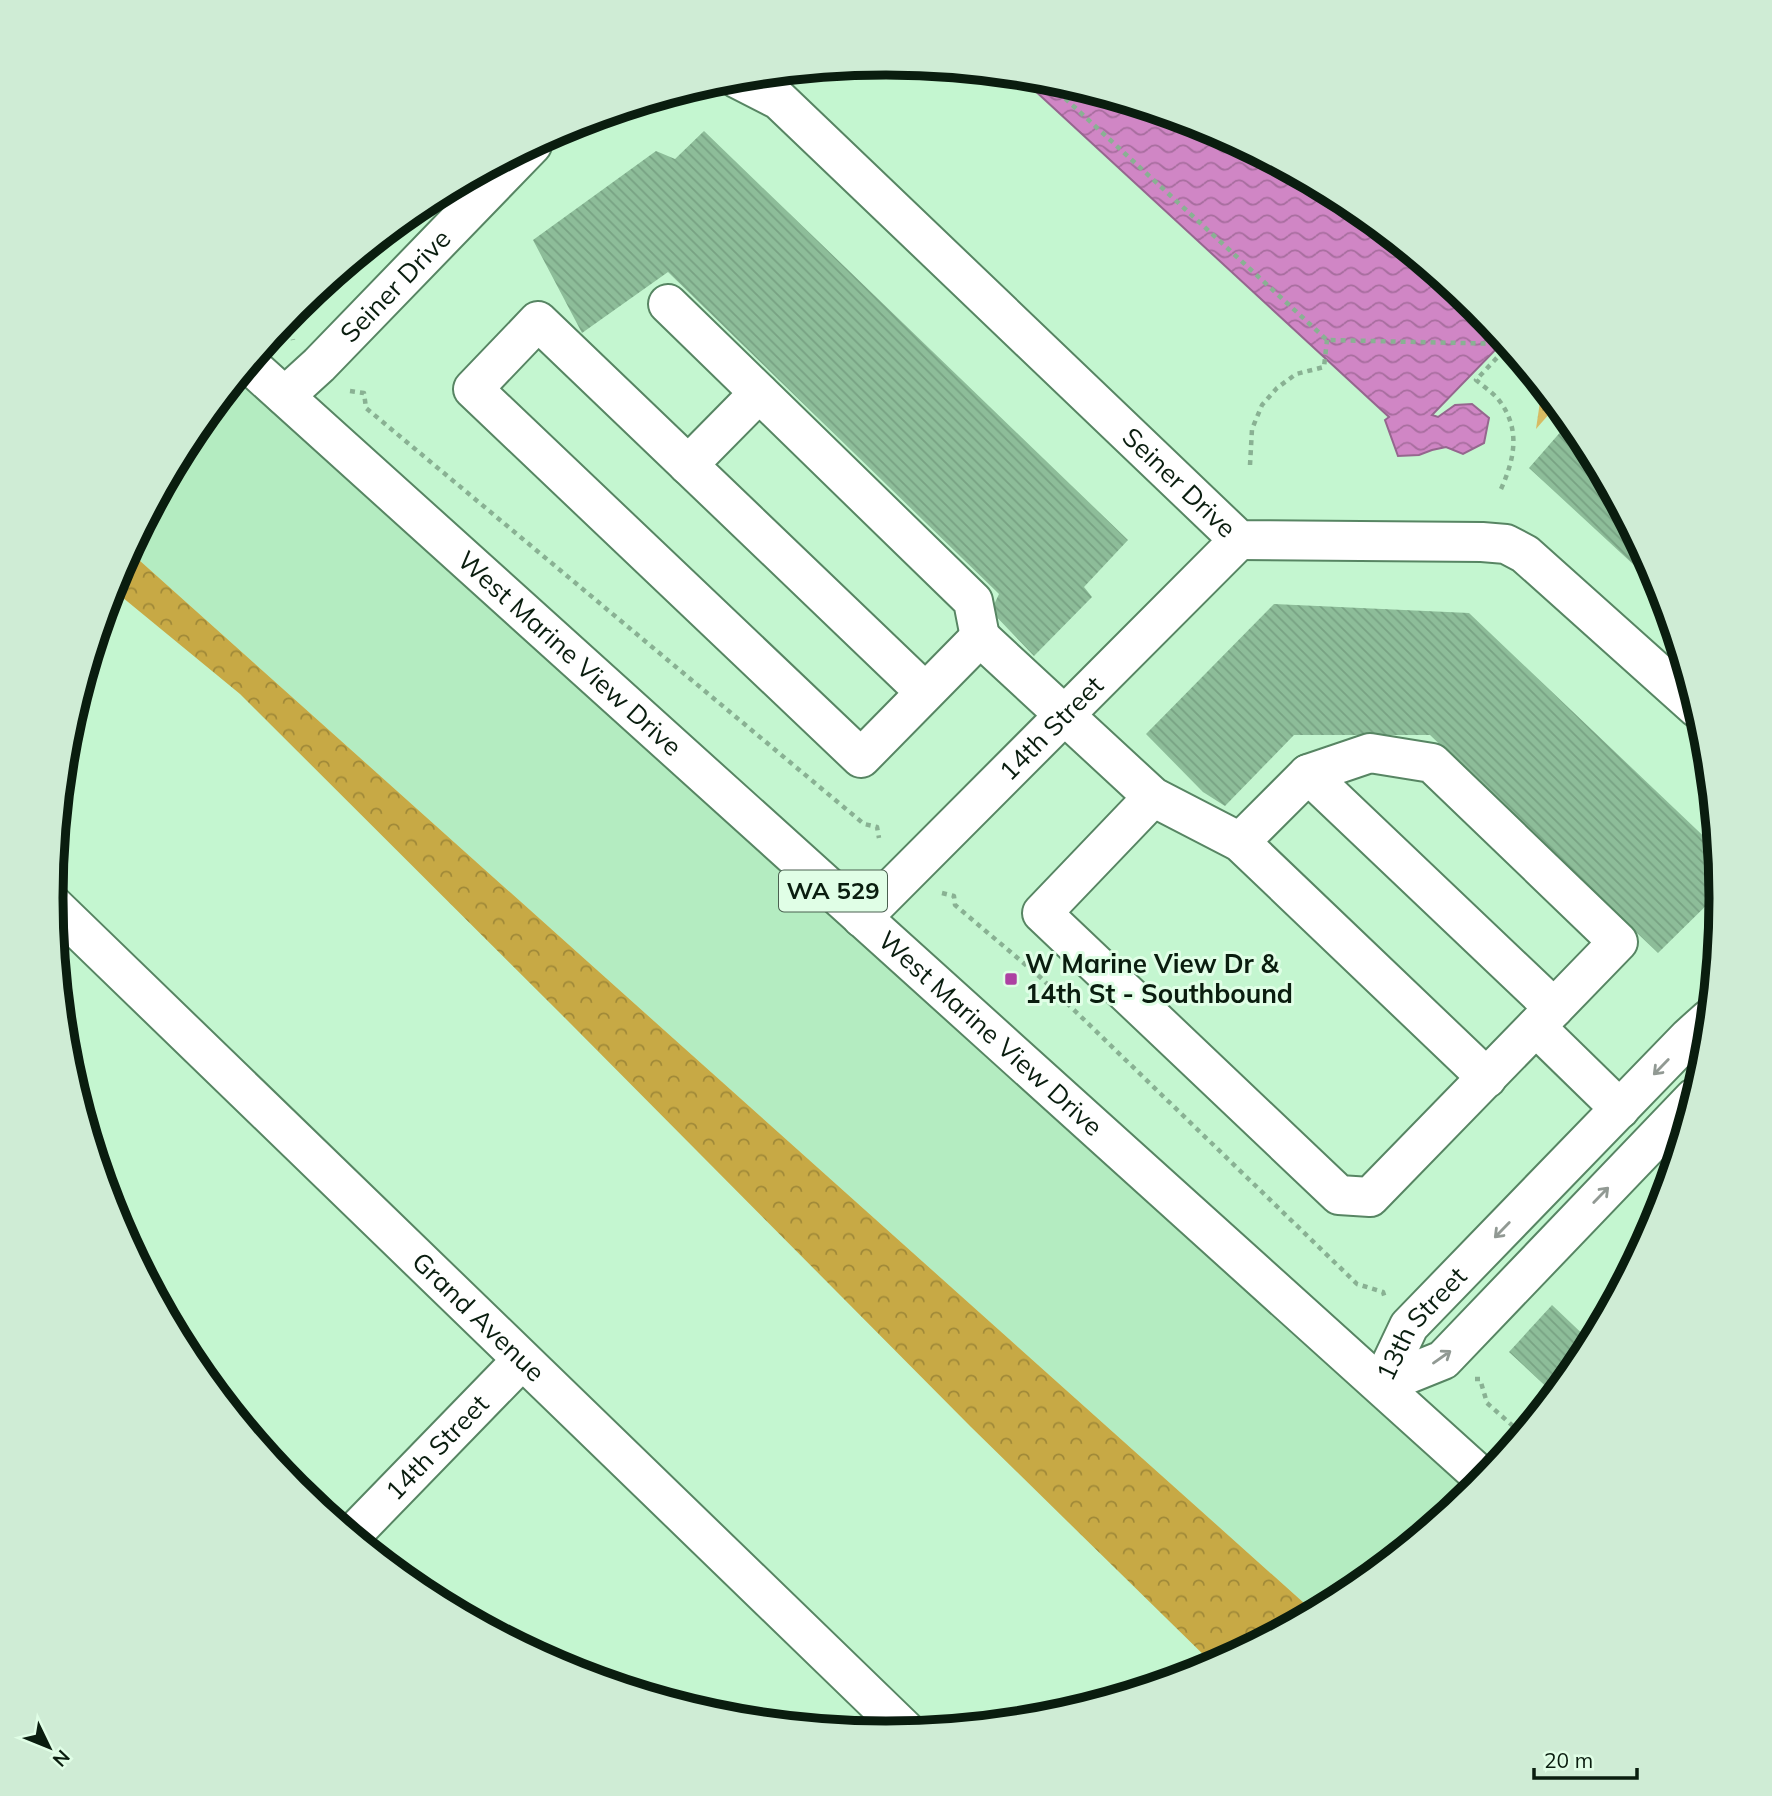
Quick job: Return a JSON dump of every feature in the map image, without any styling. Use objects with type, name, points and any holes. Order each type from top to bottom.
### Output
[{"type":"street","name":"Seiner Drive","points":[[752,86],[779,100],[1239,540],[1482,541],[1506,544],[1524,554],[1684,696]]},
{"type":"street","name":"Seiner Drive","points":[[285,396],[319,365],[452,205],[488,178]]},
{"type":"street","points":[[668,304],[973,601],[980,637],[1153,797],[1240,842],[1487,1078]]},
{"type":"street","points":[[925,692],[538,321],[473,389],[861,758],[980,637]]},
{"type":"street","name":"West Marine View Drive","points":[[255,370],[1476,1472]]},
{"type":"street","points":[[688,465],[759,393]]},
{"type":"street","name":"14th Street","points":[[862,918],[1239,540]]},
{"type":"street","points":[[1153,797],[1042,913],[1339,1195],[1370,1197],[1618,942],[1432,763],[1370,753],[1308,774],[1240,842]]},
{"type":"street","points":[[1308,774],[1545,1018],[1620,1109]]},
{"type":"street","name":"Grand Avenue","points":[[64,915],[894,1721]]},
{"type":"street","name":"13th Street","points":[[1381,1385],[1409,1326],[1698,1030]]},
{"type":"street","name":"13th Street","points":[[1381,1385],[1443,1360],[1681,1112]]},
{"type":"street","name":"14th Street","points":[[358,1529],[522,1360]]},
{"type":"path","points":[[1060,94],[1327,340],[1495,345]]},
{"type":"path","points":[[288,333],[292,335],[293,341]]},
{"type":"path","points":[[1250,465],[1252,429],[1262,405],[1277,388],[1296,374],[1324,367],[1327,340]]},
{"type":"path","points":[[1501,351],[1476,380],[1497,398],[1511,422],[1514,450],[1510,469],[1501,489]]},
{"type":"path","points":[[350,391],[364,393],[366,408],[376,417],[864,824],[877,827],[878,838]]},
{"type":"path","points":[[942,893],[954,896],[955,905],[1040,977],[1357,1283],[1383,1292],[1386,1302]]},
{"type":"path","points":[[1466,1380],[1480,1378],[1487,1403],[1515,1428]]},
{"type":"shaded area","points":[[255,370],[1467,1481],[1387,1551],[1306,1605],[137,558],[173,486],[233,397]]},
{"type":"shaded area","points":[[1540,399],[1550,413],[1536,429]]},
{"type":"green space","points":[[137,558],[1306,1605],[1250,1636],[1205,1656],[971,1427],[240,694],[121,596]]},
{"type":"water","points":[[1033,89],[1099,103],[1151,119],[1250,160],[1298,185],[1387,245],[1429,279],[1498,347],[1432,415],[1438,417],[1455,405],[1472,404],[1489,418],[1484,443],[1463,454],[1446,447],[1419,455],[1398,456],[1385,420],[1389,417]]},
{"type":"building","points":[[704,131],[1128,540],[1084,587],[1092,597],[1034,656],[991,611],[999,594],[668,272],[582,333],[533,240],[656,151],[675,159]]},
{"type":"building","points":[[1562,430],[1599,486],[1641,571],[1529,468]]},
{"type":"building","points":[[1274,604],[1469,613],[1707,839],[1709,903],[1658,953],[1430,735],[1294,735],[1225,806],[1203,792],[1146,734]]},
{"type":"building","points":[[1552,1305],[1583,1335],[1547,1388],[1509,1352]]},
{"type":"place","name":"W Marine View Dr & 14th St - Southbound","points":[[1011,979]]}]
